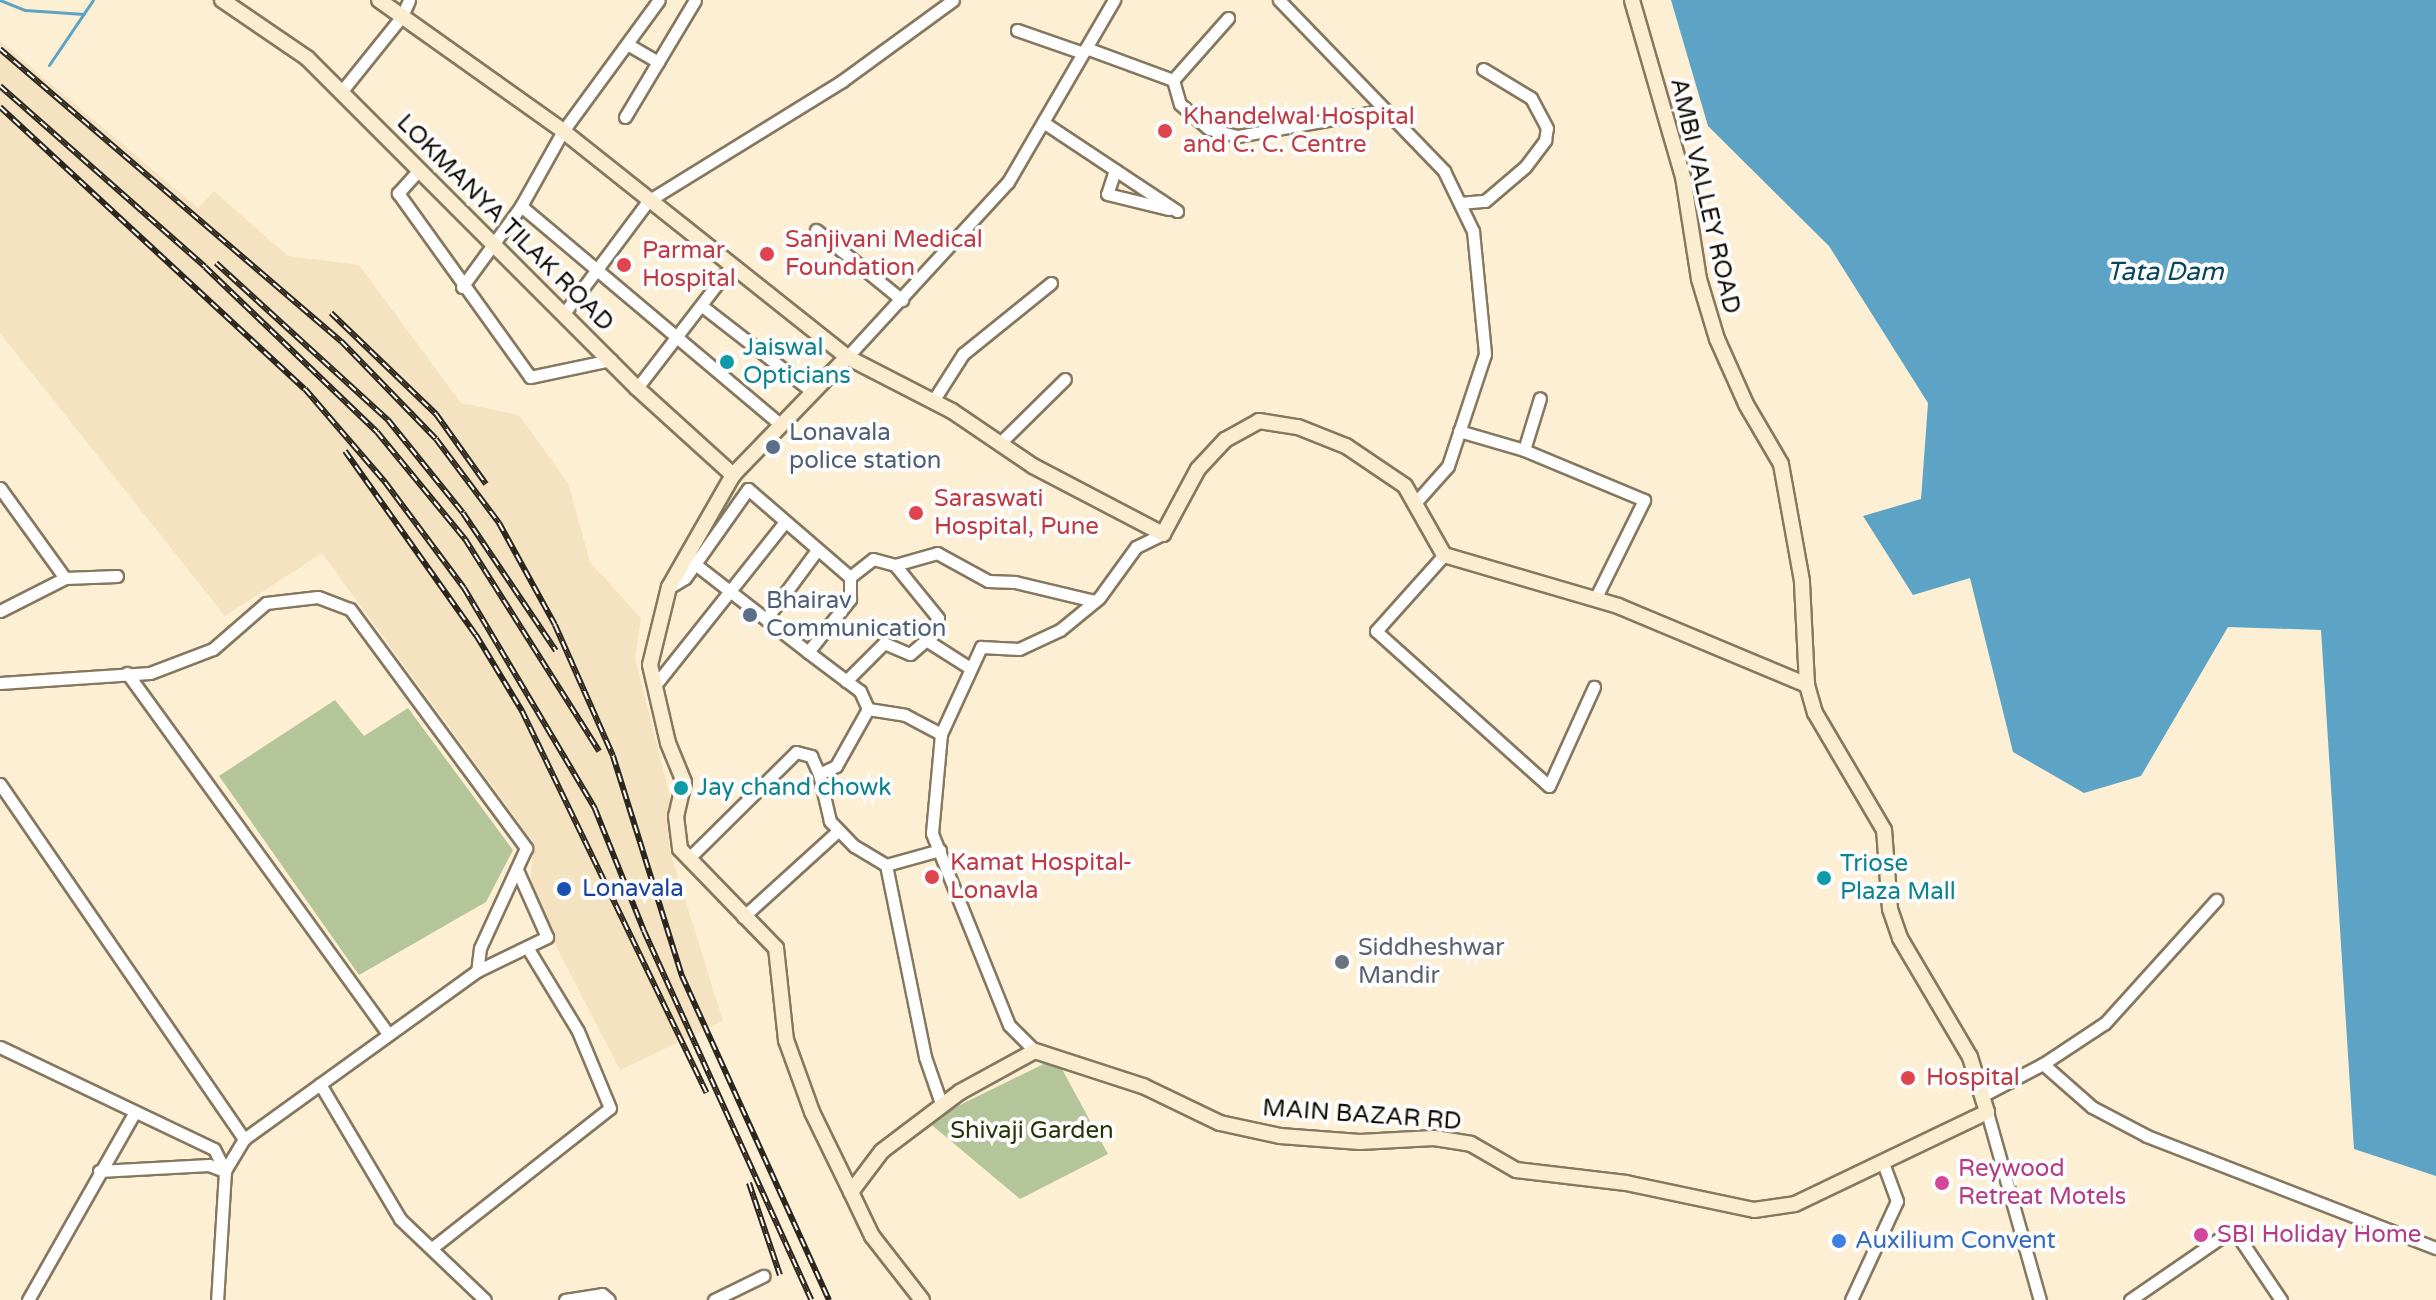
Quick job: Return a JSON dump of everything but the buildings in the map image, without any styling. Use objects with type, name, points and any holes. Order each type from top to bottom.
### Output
[{"type":"main road","name":"LOKMANYA TILAK ROAD","points":[[222,0],[307,58],[493,247],[565,312],[637,388],[733,475]]},
{"type":"main road","points":[[379,0],[563,131],[847,357],[933,401],[1000,443],[1163,534],[1198,469],[1225,440],[1259,421],[1298,427],[1346,446],[1405,486],[1444,555],[1595,599],[1700,637],[1807,685]]},
{"type":"main road","name":"AMBI VALLEY ROAD","points":[[1632,0],[1683,177],[1699,279],[1717,339],[1746,404],[1781,464],[1802,581],[1807,685],[1815,713],[1884,830],[1890,909],[1900,938],[1970,1057],[1987,1112]]},
{"type":"main road","points":[[847,357],[733,475],[669,587],[650,665],[668,743],[684,782],[676,816],[680,849],[776,948],[786,1040],[812,1112],[872,1236],[922,1300]]},
{"type":"main road","points":[[851,1192],[882,1151],[942,1106],[1035,1051]]},
{"type":"main road","name":"MAIN BAZAR RD","points":[[1035,1051],[1143,1086],[1220,1123],[1265,1133],[1360,1142],[1434,1138],[1471,1144],[1516,1170],[1626,1183],[1754,1210],[1795,1204],[1987,1112]]},
{"type":"street","points":[[341,92],[402,16],[409,0]]},
{"type":"street","points":[[462,287],[521,206],[563,131],[659,0]]},
{"type":"street","points":[[625,117],[695,0]]},
{"type":"street","points":[[565,312],[648,201],[842,81],[953,0]]},
{"type":"street","points":[[847,357],[1008,182],[1114,0]]},
{"type":"street","points":[[1279,0],[1444,171],[1473,231],[1480,264],[1485,354],[1448,466],[1415,503]]},
{"type":"street","points":[[1173,80],[1228,18]]},
{"type":"street","points":[[1017,30],[1173,80]]},
{"type":"street","points":[[627,44],[658,62]]},
{"type":"street","points":[[1460,203],[1485,201],[1525,167],[1545,140],[1547,128],[1531,98],[1483,69]]},
{"type":"street","points":[[1173,80],[1180,104],[1209,129],[1238,136],[1385,110]]},
{"type":"street","points":[[1043,122],[1177,211],[1107,194],[1115,170]]},
{"type":"street","points":[[418,171],[398,193],[462,287],[530,377],[611,360]]},
{"type":"street","points":[[521,206],[781,425]]},
{"type":"street","points":[[816,230],[902,300]]},
{"type":"street","points":[[637,388],[678,339],[731,266]]},
{"type":"street","points":[[933,401],[963,354],[1051,283]]},
{"type":"street","points":[[702,306],[813,392]]},
{"type":"street","points":[[1000,443],[1065,379]]},
{"type":"street","points":[[1524,450],[1540,398]]},
{"type":"street","points":[[1459,431],[1524,450],[1644,500],[1595,599]]},
{"type":"street","name":"LOKMANYA TILAK ROAD","points":[[733,475],[850,577]]},
{"type":"street","points":[[0,488],[65,578]]},
{"type":"street","points":[[669,587],[695,564],[748,489]]},
{"type":"street","points":[[656,684],[785,522]]},
{"type":"street","points":[[1035,1051],[1009,1025],[932,833],[932,805],[941,734],[981,647],[1019,649],[1060,630],[1095,601],[1136,547],[1163,534]]},
{"type":"street","points":[[766,619],[817,550]]},
{"type":"street","points":[[808,652],[850,599],[850,577],[873,559],[895,565],[937,553],[988,581],[1015,582],[1095,601]]},
{"type":"street","points":[[1444,555],[1393,618],[1376,631],[1549,786],[1594,687]]},
{"type":"street","points":[[695,564],[860,691],[868,709]]},
{"type":"street","points":[[846,681],[884,643],[910,654],[926,640],[938,618],[895,565]]},
{"type":"street","points":[[0,611],[65,578],[117,576]]},
{"type":"street","points":[[0,683],[127,673],[177,665],[213,649],[266,603],[318,597],[350,609],[526,848],[480,948],[477,971]]},
{"type":"street","points":[[926,640],[970,668]]},
{"type":"street","points":[[127,673],[388,1034]]},
{"type":"street","points":[[868,709],[905,715],[941,734]]},
{"type":"street","points":[[819,774],[836,766],[868,709]]},
{"type":"street","points":[[688,859],[796,752],[811,756],[819,774],[830,821],[838,831],[886,865],[925,1057],[942,1106]]},
{"type":"street","points":[[0,784],[244,1139]]},
{"type":"street","points":[[743,917],[838,831]]},
{"type":"street","points":[[886,865],[940,850]]},
{"type":"street","points":[[217,1300],[225,1171],[244,1139],[477,971],[547,937],[517,870]]},
{"type":"street","points":[[1982,1096],[2043,1064],[2105,1023],[2216,900]]},
{"type":"street","points":[[432,1248],[610,1108],[578,1031],[527,947]]},
{"type":"street","points":[[0,1047],[214,1149],[225,1171]]},
{"type":"street","points":[[2043,1064],[2092,1107],[2147,1136],[2436,1248]]},
{"type":"street","points":[[320,1084],[400,1219],[485,1300]]},
{"type":"street","points":[[28,1300],[135,1112]]},
{"type":"street","points":[[1987,1112],[2040,1300]]},
{"type":"street","points":[[1851,1300],[1897,1201],[1883,1163]]},
{"type":"street","points":[[99,1171],[209,1165],[225,1171]]},
{"type":"street","points":[[2130,1300],[2226,1234],[2236,1233],[2281,1300]]},
{"type":"street","points":[[714,1300],[763,1276]]},
{"type":"street","points":[[565,1300],[602,1294],[609,1300]]},
{"type":"shaded area","points":[[0,41],[198,208],[214,191],[288,256],[359,265],[461,403],[519,415],[568,483],[590,562],[641,618],[635,658],[670,797],[669,848],[723,1021],[620,1070],[529,894],[534,843],[322,553],[225,616],[0,333]]},
{"type":"green space","points":[[335,700],[364,736],[408,708],[513,850],[486,902],[359,975],[219,776]]},
{"type":"green space","name":"Shivaji Garden","points":[[1056,1058],[1108,1154],[1020,1199],[927,1121]]},
{"type":"water","name":"Tata Dam","points":[[1671,0],[2436,0],[2436,1176],[2354,1149],[2321,630],[2228,627],[2141,776],[2084,793],[2013,752],[1970,578],[1913,595],[1863,516],[1921,499],[1928,403],[1829,246],[1708,126]]},
{"type":"waterway","points":[[0,0],[25,10],[84,14]]},
{"type":"waterway","points":[[49,65],[93,0]]},
{"type":"railway","points":[[0,49],[341,341],[436,439],[499,523],[555,625],[613,756],[682,976],[829,1300]]},
{"type":"railway","points":[[0,86],[205,267],[377,432],[465,539],[599,751]]},
{"type":"railway","points":[[0,107],[305,389],[385,482],[464,588],[595,809],[644,931],[811,1300]]},
{"type":"railway","points":[[216,263],[388,420],[463,513],[556,651]]},
{"type":"railway","points":[[331,313],[436,414],[486,484]]},
{"type":"railway","points":[[345,451],[476,635],[522,711],[707,1093]]},
{"type":"railway","points":[[749,1183],[780,1275]]},
{"type":"place","name":"Khandelwal Hospital and C. C. Centre","points":[[1165,131]]},
{"type":"place","name":"Sanjivani Medical Foundation","points":[[767,254]]},
{"type":"place","name":"Parmar Hospital","points":[[624,265]]},
{"type":"place","name":"Jaiswal Opticians","points":[[727,362]]},
{"type":"place","name":"Lonavala police station","points":[[773,447]]},
{"type":"place","name":"Saraswati Hospital, Pune","points":[[916,513]]},
{"type":"place","name":"Bhairav Communication","points":[[750,615]]},
{"type":"place","name":"Jay chand chowk","points":[[681,788]]},
{"type":"place","name":"Kamat Hospital- Lonavla","points":[[932,877]]},
{"type":"place","name":"Triose Plaza Mall","points":[[1824,878]]},
{"type":"place","name":"Lonavala","points":[[564,889]]},
{"type":"place","name":"Siddheshwar Mandir","points":[[1342,962]]},
{"type":"place","name":"Hospital","points":[[1908,1078]]},
{"type":"place","name":"Reywood Retreat Motels","points":[[1942,1183]]},
{"type":"place","name":"SBI Holiday Home","points":[[2201,1235]]},
{"type":"place","name":"Auxilium Convent","points":[[1839,1241]]}]
